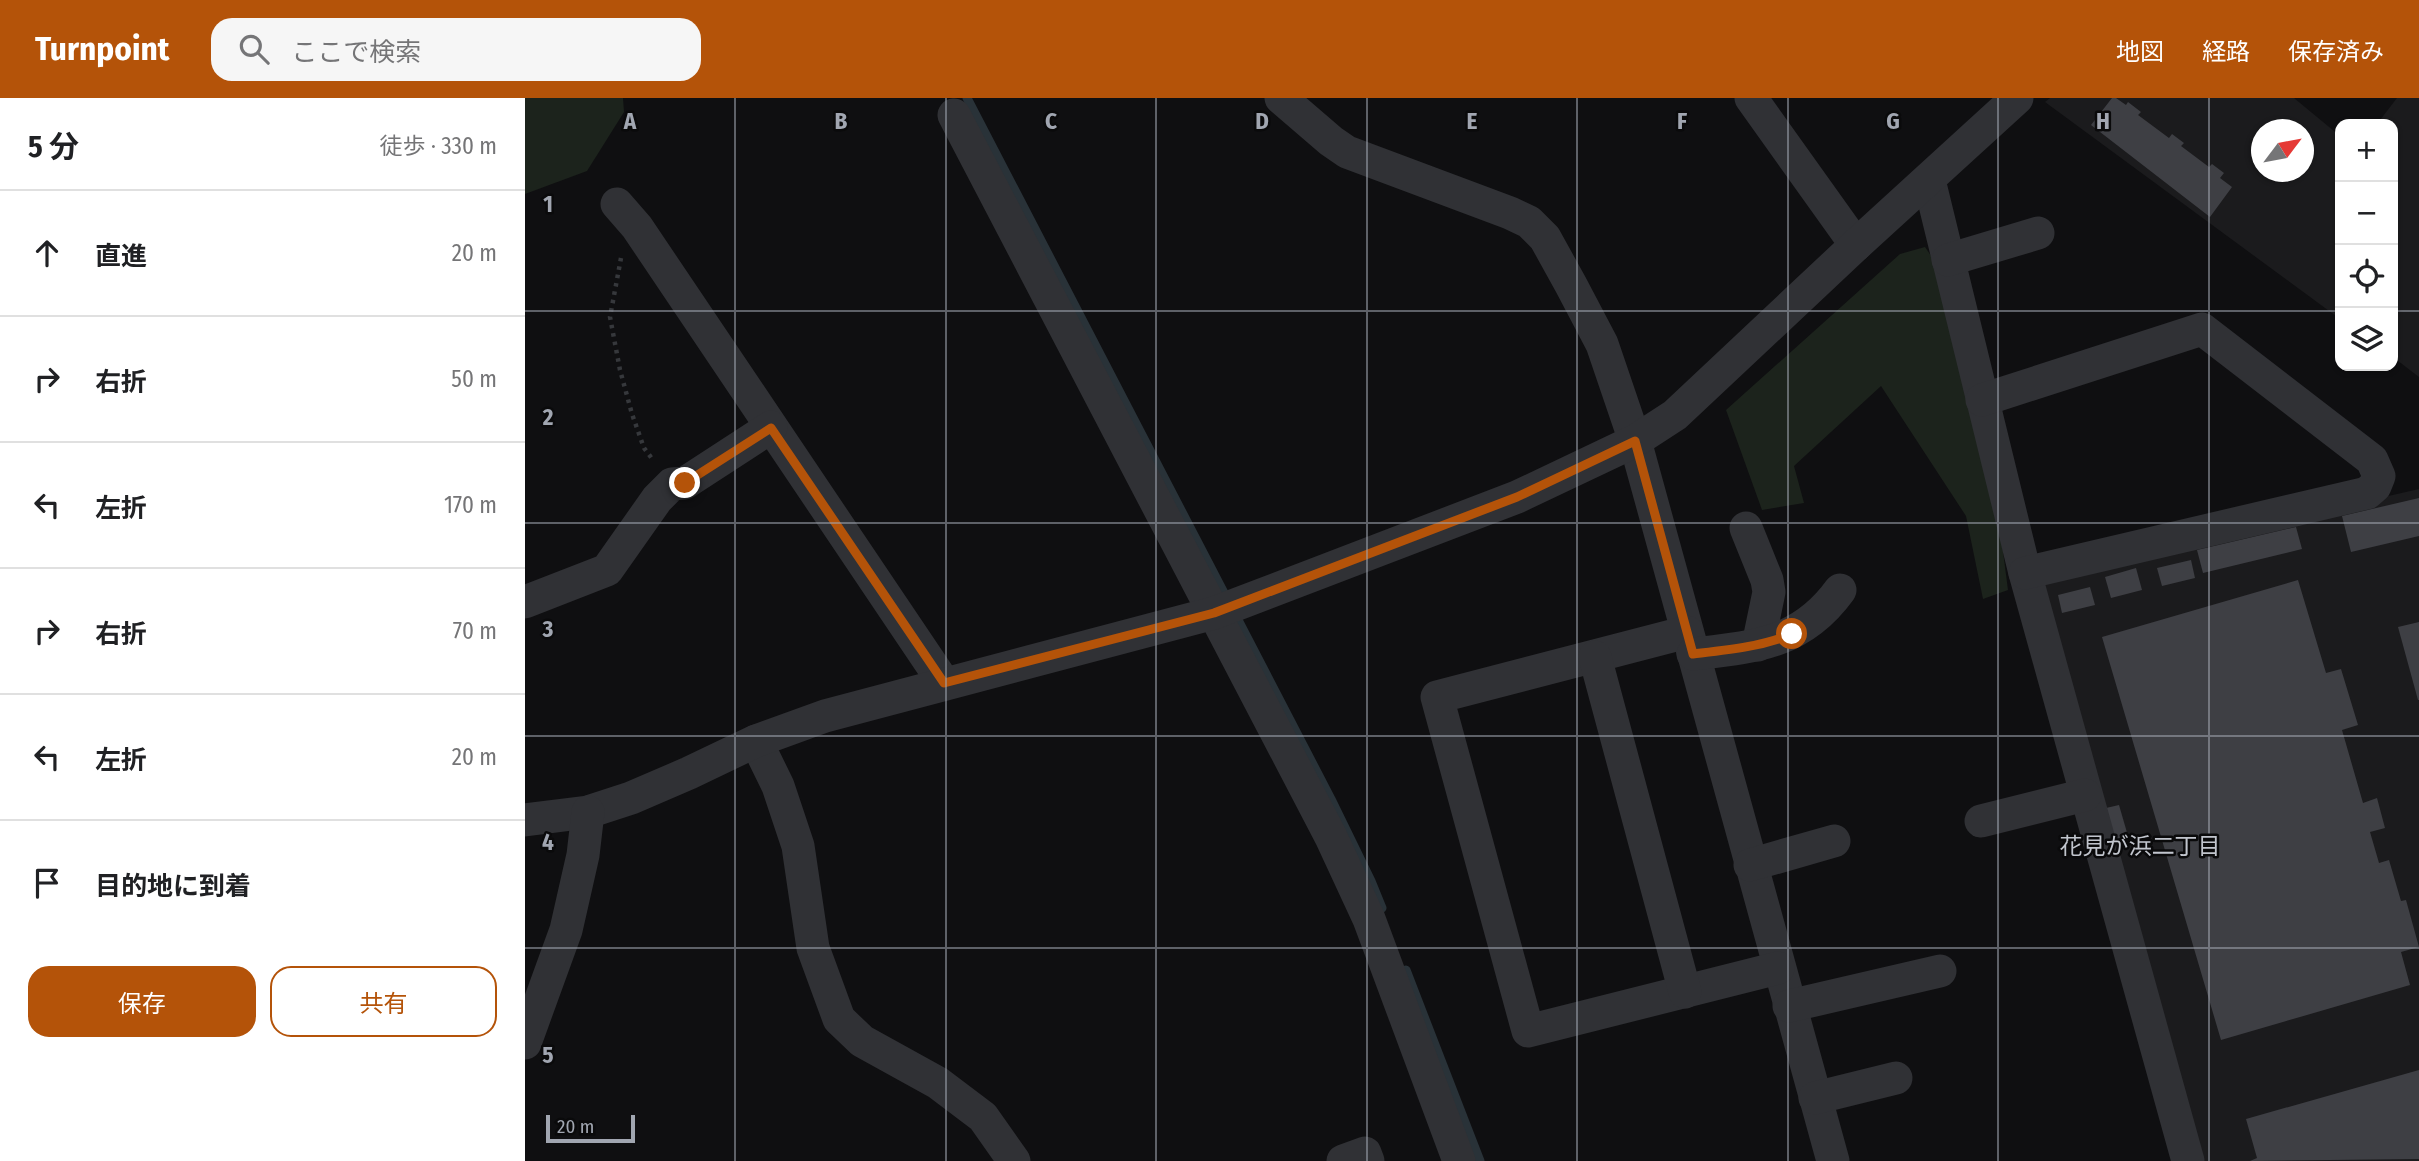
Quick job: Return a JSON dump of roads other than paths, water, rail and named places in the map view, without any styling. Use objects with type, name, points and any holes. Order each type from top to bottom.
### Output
[{"type":"street","points":[[1281,98],[1347,152],[1529,222],[1545,238],[1602,344],[1635,441],[1833,1161]]},
{"type":"street","points":[[1751,98],[1856,245]]},
{"type":"street","points":[[525,820],[587,812],[631,798],[689,774],[756,741],[825,716],[1214,613],[1517,497],[1635,441],[1675,415],[2017,98]]},
{"type":"street","points":[[954,115],[1331,837],[1369,919],[1458,1161]]},
{"type":"street","points":[[1929,180],[2025,573],[2188,1161]]},
{"type":"street","points":[[627,216],[944,683]]},
{"type":"street","points":[[1948,260],[2038,233]]},
{"type":"street","points":[[1982,400],[2202,329],[2372,460],[2379,476],[2375,486],[2367,493],[2025,573]]},
{"type":"street","points":[[525,602],[607,570],[657,499],[672,484],[685,483],[771,428]]},
{"type":"street","points":[[1746,528],[1767,580],[1769,592],[1758,645]]},
{"type":"street","points":[[1778,968],[1528,1031],[1437,697],[1595,657],[1690,643],[1758,645],[1792,634],[1828,606],[1840,590]]},
{"type":"street","points":[[1595,657],[1685,992]]},
{"type":"street","points":[[756,741],[778,786],[798,846],[813,948],[839,1019],[862,1041],[938,1083],[983,1116],[1014,1161]]},
{"type":"street","points":[[1981,821],[2085,795]]},
{"type":"street","points":[[525,1043],[566,930],[583,855],[587,812]]},
{"type":"street","points":[[1750,865],[1835,841]]},
{"type":"street","points":[[1789,1006],[1940,971]]},
{"type":"street","points":[[1815,1098],[1896,1078]]},
{"type":"street","points":[[1343,1161],[1365,1153],[1368,1161]]},
{"type":"waterway","points":[[967,98],[1331,799],[1382,908]]},
{"type":"waterway","points":[[1406,970],[1480,1161]]},
{"type":"district","name":"花見が浜二丁目","points":[[2140,846]]}]
